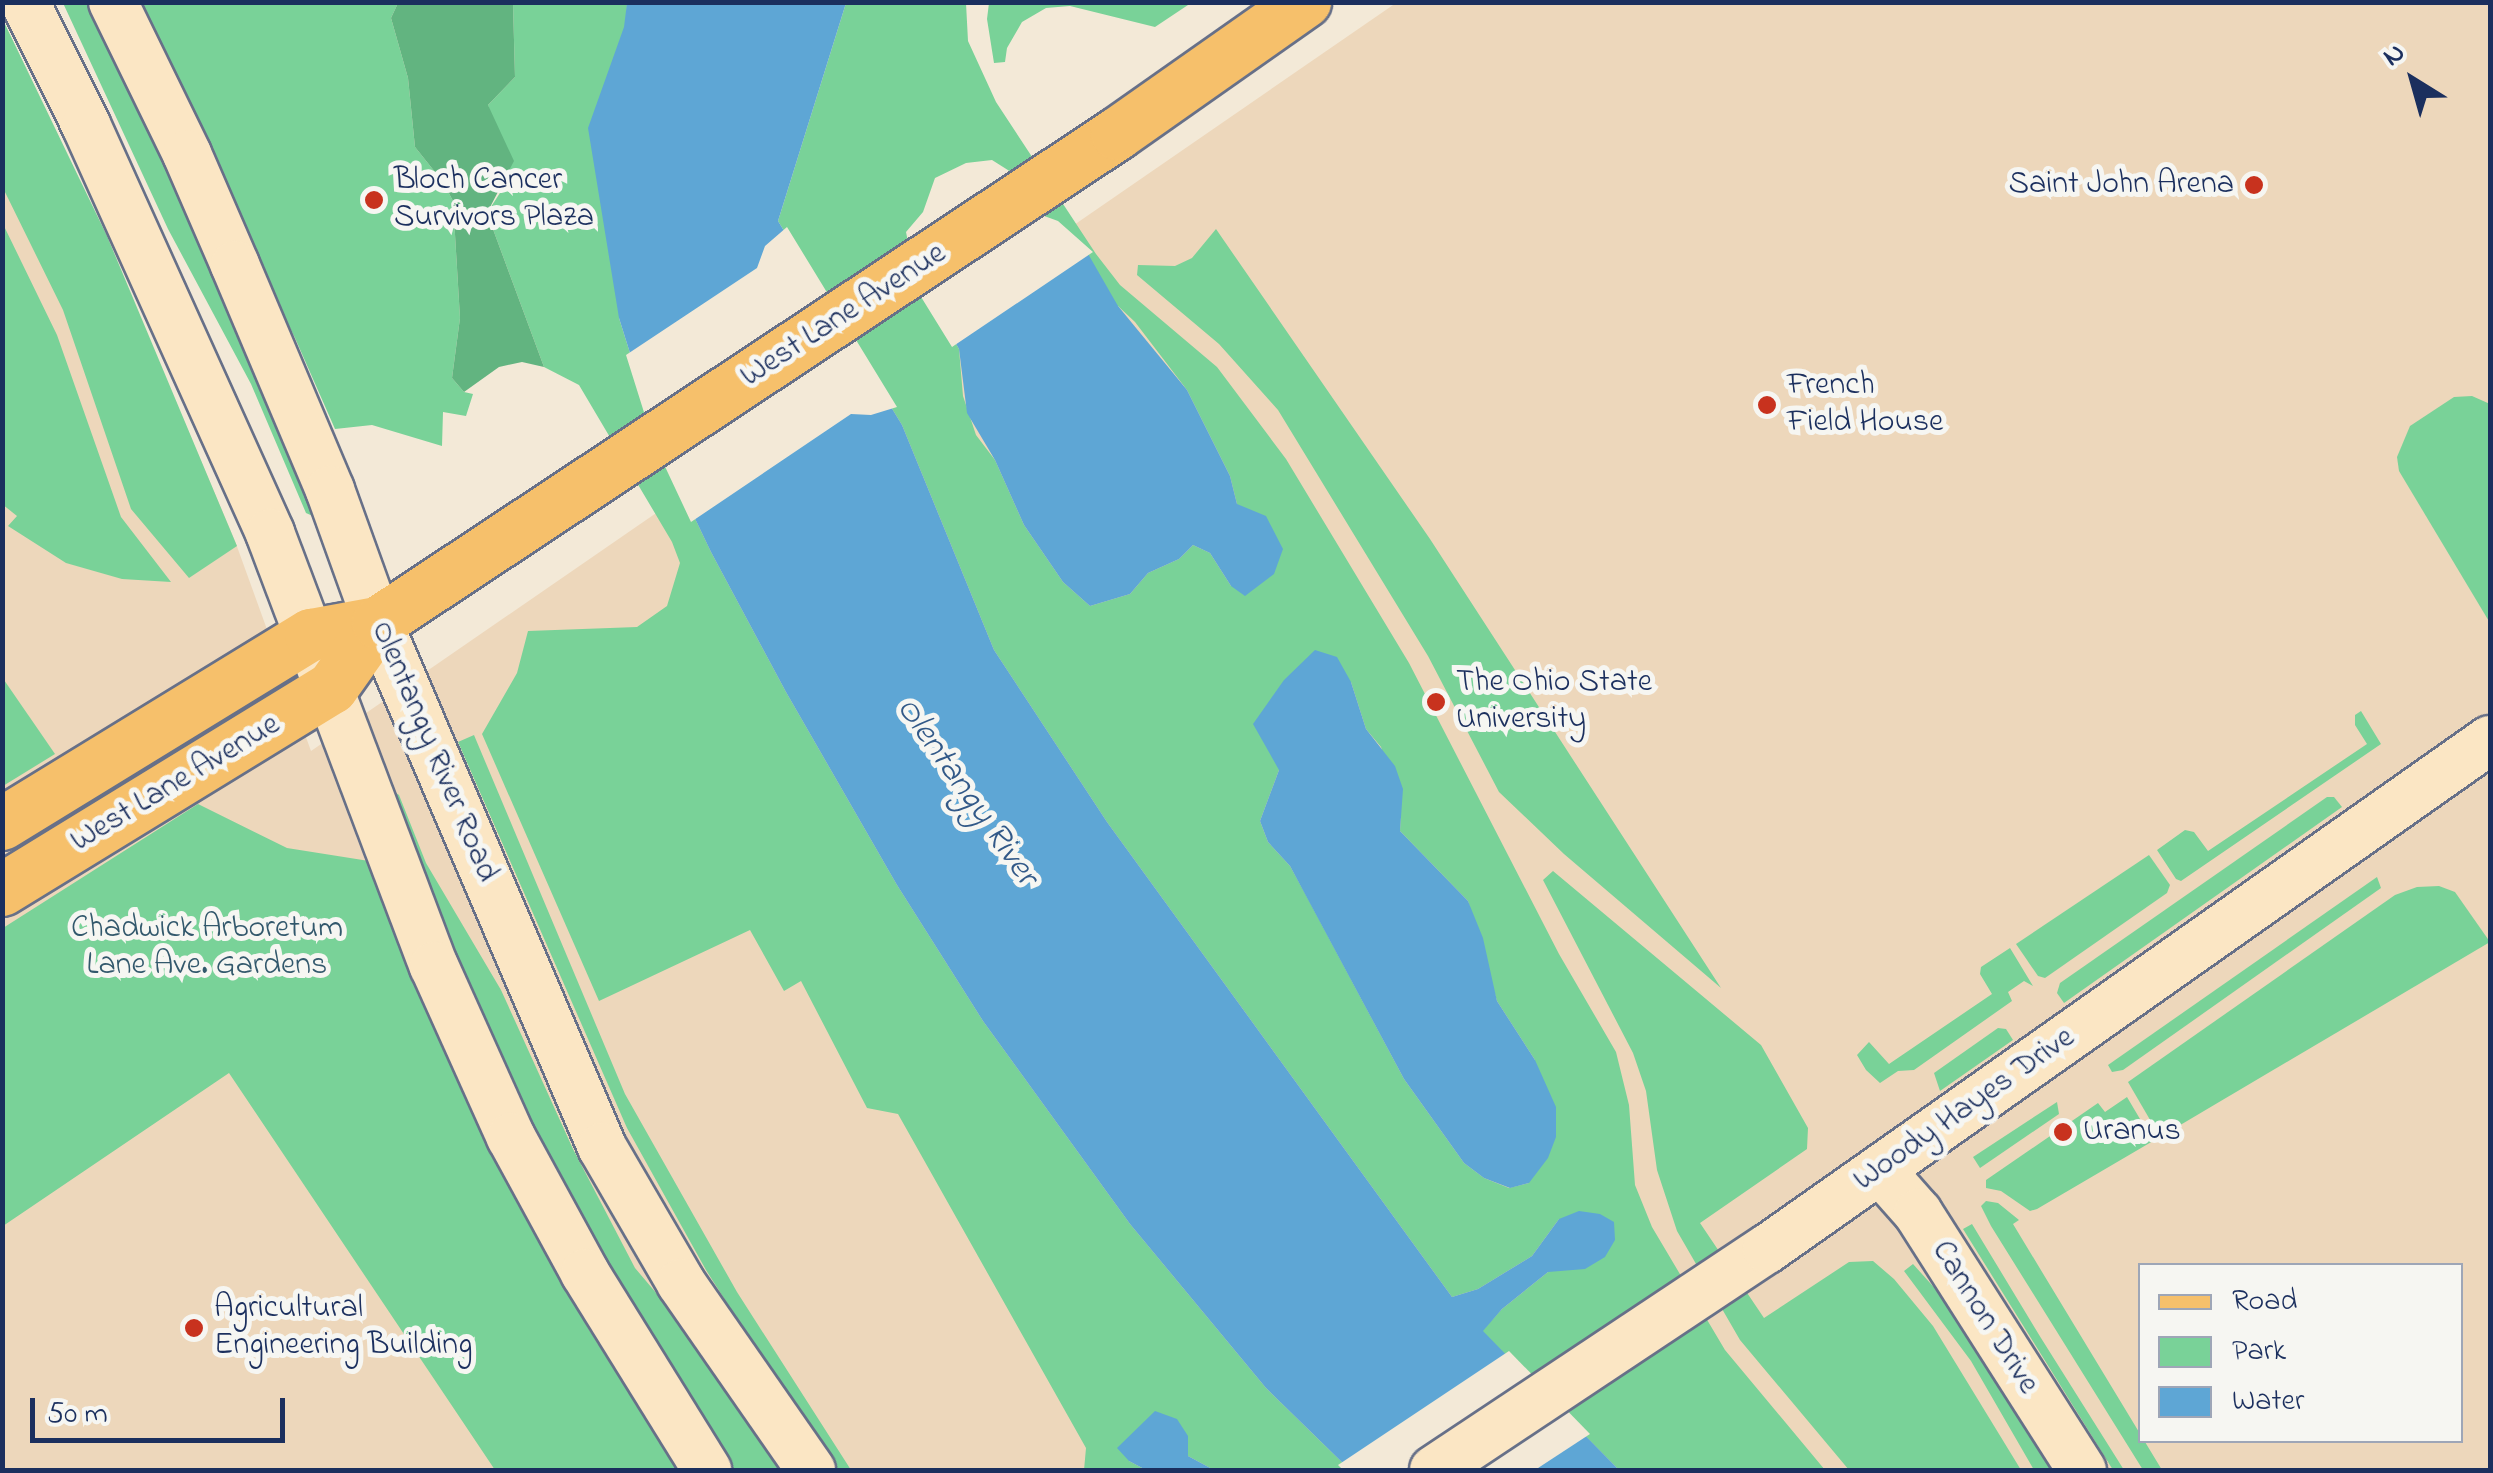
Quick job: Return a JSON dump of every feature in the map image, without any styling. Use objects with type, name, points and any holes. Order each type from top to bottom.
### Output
[{"type":"main road","name":"Olentangy River Road","points":[[25,2],[218,415],[332,688],[370,804],[427,948],[510,1136],[585,1273],[706,1470]]},
{"type":"main road","name":"Olentangy River Road","points":[[114,2],[235,265],[330,490],[378,623],[602,1147],[682,1283],[811,1470]]},
{"type":"main road","name":"West Lane Avenue","points":[[2,890],[332,688],[378,623],[1118,134],[1305,2]]},
{"type":"main road","name":"West Lane Avenue","points":[[2,824],[311,635],[378,623]]},
{"type":"main road","name":"Woody Hayes Drive","points":[[1434,1470],[1767,1249],[2490,740]]},
{"type":"main road","name":"Cannon Drive","points":[[1880,1170],[1918,1213],[2082,1470]]},
{"type":"shaded area","name":"The Ohio State University","points":[[1396,3],[2490,3],[2490,1470],[3,1470],[2,32],[121,272],[235,541],[311,751]]},
{"type":"green space","points":[[989,2],[1191,3],[1155,27],[1070,6],[1046,8],[1022,22],[1007,48],[1005,62],[994,63],[987,19]]},
{"type":"green space","points":[[63,3],[95,3],[198,227],[315,517],[306,513],[251,384],[168,229]]},
{"type":"green space","points":[[128,3],[398,3],[391,18],[408,78],[415,147],[453,201],[460,318],[452,378],[464,392],[473,394],[466,416],[443,412],[442,446],[372,425],[335,429],[295,338]]},
{"type":"green space","points":[[398,3],[513,3],[515,77],[488,105],[514,161],[487,213],[544,367],[522,362],[499,367],[464,392],[452,378],[460,318],[453,201],[415,147],[408,78],[391,18]]},
{"type":"green space","points":[[513,3],[627,3],[619,318],[657,439],[711,552],[786,692],[897,885],[983,1021],[1130,1224],[1266,1388],[1350,1470],[1214,1470],[1188,1456],[1188,1436],[1129,1461],[1146,1470],[1084,1470],[1086,1448],[898,1114],[867,1108],[801,981],[784,991],[750,930],[599,1001],[482,734],[517,673],[528,631],[637,627],[667,606],[680,563],[672,542],[579,385],[544,367],[487,213],[507,182],[488,105],[515,77]]},
{"type":"green space","points":[[846,3],[966,3],[968,41],[996,102],[1096,254],[1120,285],[1217,367],[1286,459],[1409,663],[1559,954],[1616,1052],[1629,1105],[1635,1185],[1652,1227],[1725,1350],[1825,1470],[1619,1470],[1482,1331],[1502,1309],[1548,1272],[1559,1219],[1532,1256],[1478,1289],[1452,1297],[1107,822],[994,650],[902,425],[778,221]],"holes":[[[934,305],[1118,306],[1135,322],[1187,390],[1230,476],[1237,504],[1231,586],[1210,553],[1193,545],[1179,559],[1148,573],[1130,594],[1090,606],[1063,582],[1024,525],[995,460],[976,435],[963,396],[959,349]],[[1351,682],[1366,729],[1381,747],[1401,812],[1400,831],[1468,901],[1497,1001],[1535,1060],[1529,1183],[1509,1188],[1484,1178],[1464,1163],[1404,1079],[1290,866],[1268,842],[1260,821],[1279,770]]]},
{"type":"green space","points":[[3,20],[107,236],[237,546],[189,578],[131,509],[63,310],[3,188]]},
{"type":"green space","points":[[2,222],[57,335],[121,517],[171,582],[122,579],[66,563],[8,526],[17,516],[2,504]]},
{"type":"green space","points":[[1216,229],[1430,539],[1721,988],[1564,854],[1499,792],[1428,656],[1278,410],[1219,344],[1137,275],[1138,265],[1175,266],[1192,258]]},
{"type":"green space","points":[[2472,396],[2490,404],[2490,623],[2399,471],[2397,457],[2410,426],[2454,397]]},
{"type":"green space","points":[[2,677],[55,754],[3,786],[2,786]]},
{"type":"green space","points":[[2361,711],[2381,744],[2181,881],[2176,879],[2157,850],[2185,830],[2194,832],[2208,851],[2367,744],[2355,725],[2355,715]]},
{"type":"green space","points":[[474,735],[625,1094],[737,1292],[851,1470],[836,1470],[810,1434],[706,1270],[627,1128],[458,742]]},
{"type":"green space","points":[[388,793],[399,795],[426,863],[501,990],[573,1149],[635,1268],[696,1340],[782,1470],[733,1470],[666,1366],[545,1158],[496,1055]]},
{"type":"green space","points":[[2327,797],[2334,797],[2342,807],[2064,1003],[2057,993],[2060,983]]},
{"type":"green space","name":"Chadwick Arboretum Lane Ave. Gardens","points":[[198,804],[287,848],[369,861],[531,1220],[588,1328],[678,1470],[495,1470],[229,1073],[3,1226],[3,928]]},
{"type":"green space","points":[[2149,855],[2170,885],[2167,893],[2045,978],[2038,976],[2016,944]]},
{"type":"green space","points":[[1553,871],[1761,1045],[1808,1128],[1807,1149],[1700,1223],[1764,1318],[1849,1262],[1873,1261],[1894,1279],[1933,1326],[2021,1470],[1849,1470],[1740,1340],[1677,1231],[1657,1170],[1646,1091],[1633,1053],[1543,880]]},
{"type":"green space","points":[[2377,877],[2381,888],[2123,1070],[2112,1072],[2108,1065]]},
{"type":"green space","points":[[2439,886],[2455,892],[2490,942],[2160,1137],[2128,1082],[2395,895],[2417,887]]},
{"type":"green space","points":[[2010,948],[2033,986],[2024,981],[2008,992],[2012,1001],[1914,1070],[1898,1071],[1880,1083],[1866,1070],[1857,1055],[1869,1042],[1889,1064],[1992,994],[1980,974],[1981,967]]},
{"type":"green space","points":[[1998,1028],[2006,1029],[2013,1040],[1940,1091],[1934,1073]]},
{"type":"green space","points":[[2127,1097],[2153,1141],[2030,1211],[2001,1191],[1986,1188],[1986,1180],[2098,1103],[2105,1112]]},
{"type":"green space","points":[[2057,1102],[2059,1114],[1980,1168],[1973,1157]]},
{"type":"green space","points":[[1986,1201],[1998,1203],[2019,1220],[2013,1224],[2138,1430],[2138,1443],[2146,1443],[2162,1470],[2143,1470],[1981,1206]]},
{"type":"green space","points":[[1972,1224],[2124,1470],[2113,1470],[1963,1229]]},
{"type":"green space","points":[[1913,1264],[1948,1303],[2054,1470],[2034,1470],[1971,1361],[1904,1271]]},
{"type":"water","name":"Olentangy River","points":[[627,3],[846,3],[778,221],[902,425],[994,650],[1107,822],[1452,1297],[1478,1289],[1532,1256],[1559,1219],[1579,1211],[1600,1214],[1614,1222],[1615,1240],[1605,1257],[1585,1269],[1548,1272],[1502,1309],[1483,1331],[1619,1470],[1350,1470],[1266,1388],[1130,1224],[983,1021],[897,885],[786,692],[711,552],[657,439],[619,318],[588,128],[624,27]]},
{"type":"water","points":[[1032,217],[1087,252],[1118,306],[1187,390],[1230,476],[1237,504],[1266,516],[1283,549],[1274,574],[1245,596],[1231,586],[1210,553],[1193,545],[1179,559],[1148,573],[1130,594],[1090,606],[1063,582],[1024,525],[995,460],[967,413],[959,349],[934,305]]},
{"type":"water","points":[[1315,650],[1337,657],[1351,682],[1366,729],[1395,766],[1403,789],[1400,831],[1468,901],[1483,938],[1497,1001],[1535,1060],[1556,1107],[1556,1137],[1548,1158],[1529,1183],[1510,1188],[1484,1178],[1464,1163],[1404,1079],[1290,866],[1268,842],[1260,821],[1279,770],[1253,724],[1284,680]]},
{"type":"water","points":[[1155,1411],[1177,1419],[1188,1436],[1188,1456],[1214,1470],[1146,1470],[1129,1461],[1117,1448]]},
{"type":"pier","points":[[992,160],[1011,172],[1036,213],[1058,221],[1093,252],[952,347],[918,292],[906,232],[923,212],[935,178],[966,163]]},
{"type":"pier","points":[[787,227],[897,407],[871,415],[851,414],[691,522],[653,441],[626,355],[757,268],[765,246]]},
{"type":"pier","points":[[1509,1351],[1590,1434],[1535,1470],[1343,1470],[1338,1465]]},
{"type":"place","name":"Saint John Arena","points":[[2254,185]]},
{"type":"place","name":"Bloch Cancer Survivors Plaza","points":[[374,200]]},
{"type":"place","name":"French Field House","points":[[1767,405]]},
{"type":"place","name":"The Ohio State University","points":[[1436,702]]},
{"type":"place","name":"Uranus","points":[[2063,1132]]},
{"type":"place","name":"Agricultural Engineering Building","points":[[194,1328]]}]
